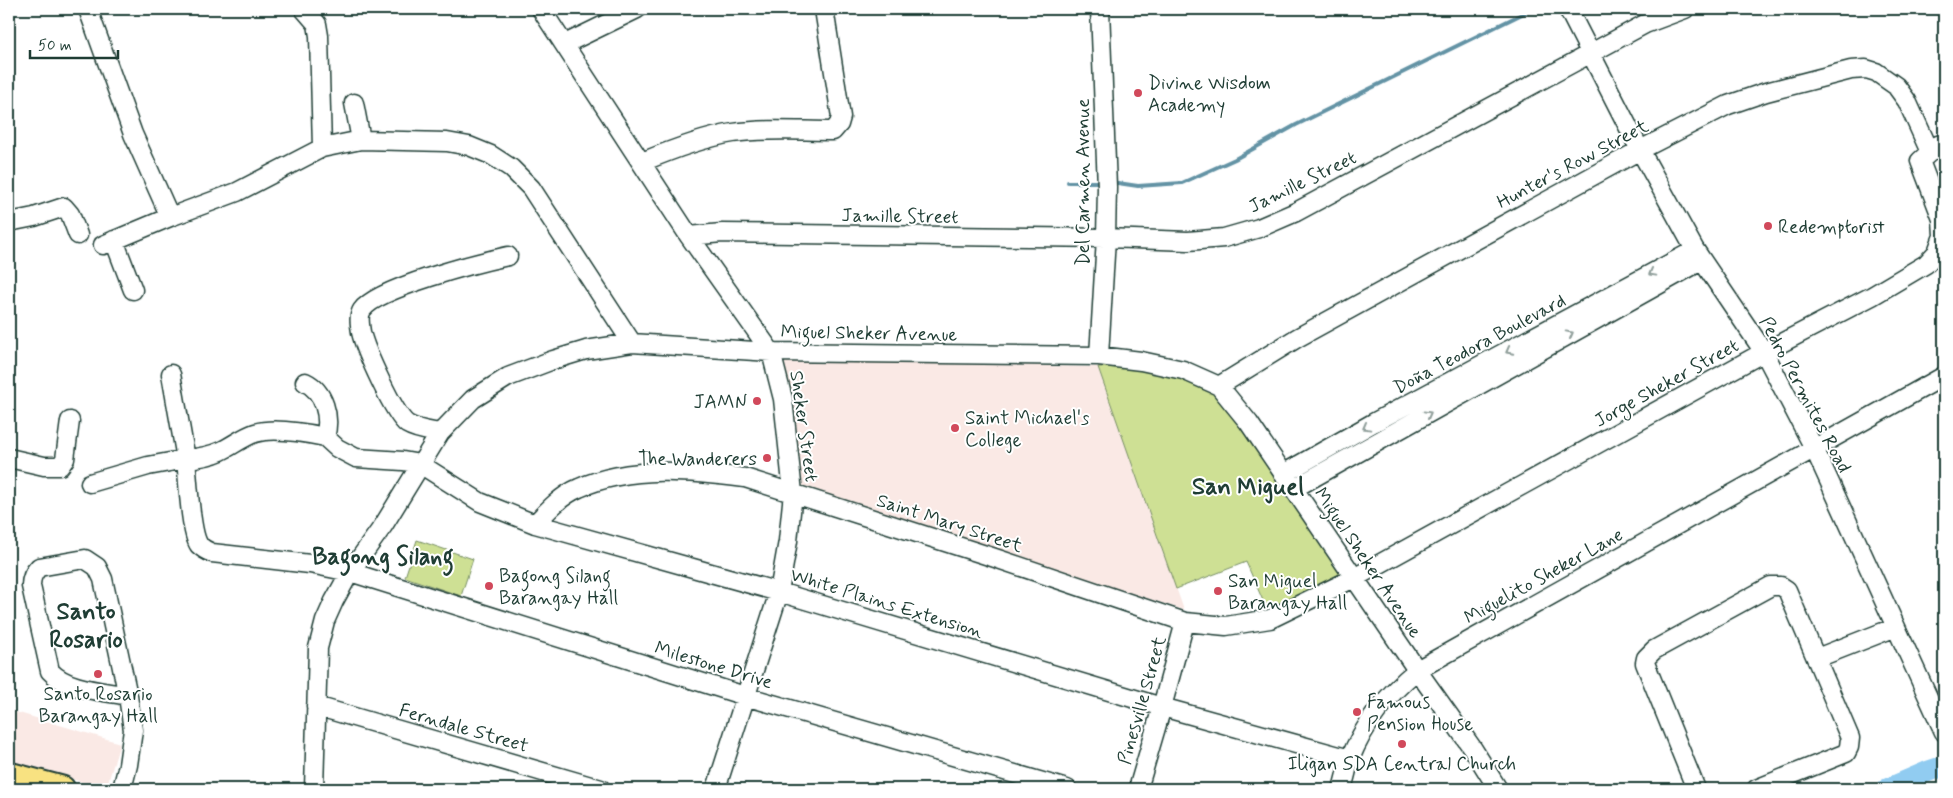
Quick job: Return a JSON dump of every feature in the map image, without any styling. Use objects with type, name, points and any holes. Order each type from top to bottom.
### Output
[{"type":"highway","points":[[9,775],[62,789]]},
{"type":"street","points":[[304,9],[317,24],[319,36],[322,148]]},
{"type":"street","name":"Sheker Street","points":[[541,9],[689,236],[771,352],[783,399],[793,493],[788,540],[779,592],[716,789]]},
{"type":"street","points":[[565,44],[637,9]]},
{"type":"street","points":[[642,162],[694,143],[733,133],[783,129],[833,131],[837,128],[841,116],[824,9]]},
{"type":"street","name":"Del Carmen Avenue","points":[[1099,356],[1107,187],[1100,9]]},
{"type":"street","name":"Pedro Permites Road","points":[[1568,9],[1640,150],[1698,255],[1764,352],[1814,448],[1896,627],[1940,712],[1944,732]]},
{"type":"street","name":"Jamille Street","points":[[689,236],[722,233],[1106,238],[1188,241],[1224,238],[1259,228],[1296,212],[1644,24],[1685,9]]},
{"type":"street","points":[[89,12],[133,134],[170,217]]},
{"type":"street","name":"Hunter's Row Street","points":[[1219,386],[1297,338],[1640,150],[1735,103],[1766,92],[1851,70],[1866,69],[1876,72],[1896,86],[1937,148]]},
{"type":"street","points":[[354,103],[361,140]]},
{"type":"street","points":[[133,290],[108,242],[237,192],[322,148],[361,140],[447,142],[469,146],[491,155],[511,168],[531,188],[632,343]]},
{"type":"street","name":"Jorge Sheker Street","points":[[1354,578],[1764,352],[1888,287],[1926,264],[1937,252],[1942,236],[1942,219],[1920,162],[1937,148]]},
{"type":"street","points":[[9,222],[34,217],[64,207],[70,214],[78,235]]},
{"type":"street","name":"Doña Teodora Boulevard","points":[[1283,474],[1373,423],[1698,255]]},
{"type":"street","name":"Doña Teodora Boulevard","points":[[1294,489],[1698,255]]},
{"type":"street","points":[[440,433],[416,428],[406,423],[397,412],[361,334],[359,319],[362,310],[384,295],[436,275],[508,256]]},
{"type":"street","name":"Miguel Sheker Avenue","points":[[314,789],[318,648],[325,621],[350,572],[383,526],[440,433],[473,399],[508,377],[586,350],[632,343],[771,352],[1099,356],[1141,361],[1183,370],[1219,386],[1249,423],[1473,749],[1498,789]]},
{"type":"street","points":[[171,374],[186,459]]},
{"type":"street","name":"Miguelito Sheker Lane","points":[[1342,789],[1350,759],[1379,708],[1396,687],[1417,670],[1944,376]]},
{"type":"street","points":[[305,382],[318,390],[323,400],[327,429],[325,437]]},
{"type":"street","points":[[9,458],[44,466],[60,466],[65,459],[70,421]]},
{"type":"street","points":[[90,484],[148,466],[206,457],[254,433],[264,431],[310,433],[325,437],[337,448],[356,458],[420,464]]},
{"type":"street","name":"Milestone Drive","points":[[186,459],[194,531],[198,544],[204,550],[212,553],[310,564],[350,572],[745,696],[1067,789]]},
{"type":"street","name":"White Plains Extension","points":[[420,464],[480,502],[535,524],[779,592],[1162,707],[1350,759]]},
{"type":"street","name":"Saint Mary Street","points":[[535,524],[551,506],[579,488],[610,478],[655,472],[704,473],[745,478],[1185,622],[1226,626],[1270,619],[1305,604],[1354,578]]},
{"type":"street","points":[[122,789],[133,730],[128,696],[103,579],[97,568],[85,559],[39,567],[34,571],[31,578],[31,586],[50,671],[57,679],[67,684],[128,696]]},
{"type":"street","points":[[1696,789],[1646,663],[1649,655],[1654,650],[1771,586],[1777,585],[1787,590],[1850,738],[1846,753],[1756,789]]},
{"type":"street","name":"Pinesville Street","points":[[1138,789],[1185,622]]},
{"type":"street","points":[[1817,658],[1896,627]]},
{"type":"street","name":"Ferndale Street","points":[[316,706],[601,789]]},
{"type":"shaded area","name":"Saint Michael's College","points":[[781,361],[1098,367],[1184,610],[798,489]]},
{"type":"shaded area","points":[[9,710],[120,743],[106,789],[9,761]]},
{"type":"green space","points":[[1139,365],[1178,374],[1211,390],[1231,408],[1346,576],[1268,612],[1246,562],[1176,589],[1098,367]]},
{"type":"green space","points":[[417,540],[473,559],[461,596],[405,577]]},
{"type":"waterway","points":[[1111,182],[1138,186],[1182,183],[1235,159],[1296,125],[1532,9]]},
{"type":"waterway","points":[[1068,182],[1101,182]]},
{"type":"waterway","points":[[1887,789],[1944,766]]},
{"type":"place","name":"Divine Wisdom Academy","points":[[1138,93]]},
{"type":"place","name":"Redemptorist","points":[[1768,226]]},
{"type":"place","name":"JAMN","points":[[757,401]]},
{"type":"place","name":"Saint Michael's College","points":[[955,428]]},
{"type":"place","name":"The Wanderers","points":[[767,458]]},
{"type":"place","name":"Bagong Silang Barangay Hall","points":[[489,586]]},
{"type":"place","name":"San Miguel Barangay Hall","points":[[1218,591]]},
{"type":"place","name":"Santo Rosario Barangay Hall","points":[[98,674]]},
{"type":"place","name":"Famous Pension House","points":[[1357,712]]},
{"type":"place","name":"Iligan SDA Central Church","points":[[1402,744]]},
{"type":"district","name":"San Miguel","points":[[1248,486]]},
{"type":"district","name":"Bagong Silang","points":[[383,556]]},
{"type":"district","name":"Santo Rosario","points":[[86,625]]}]
